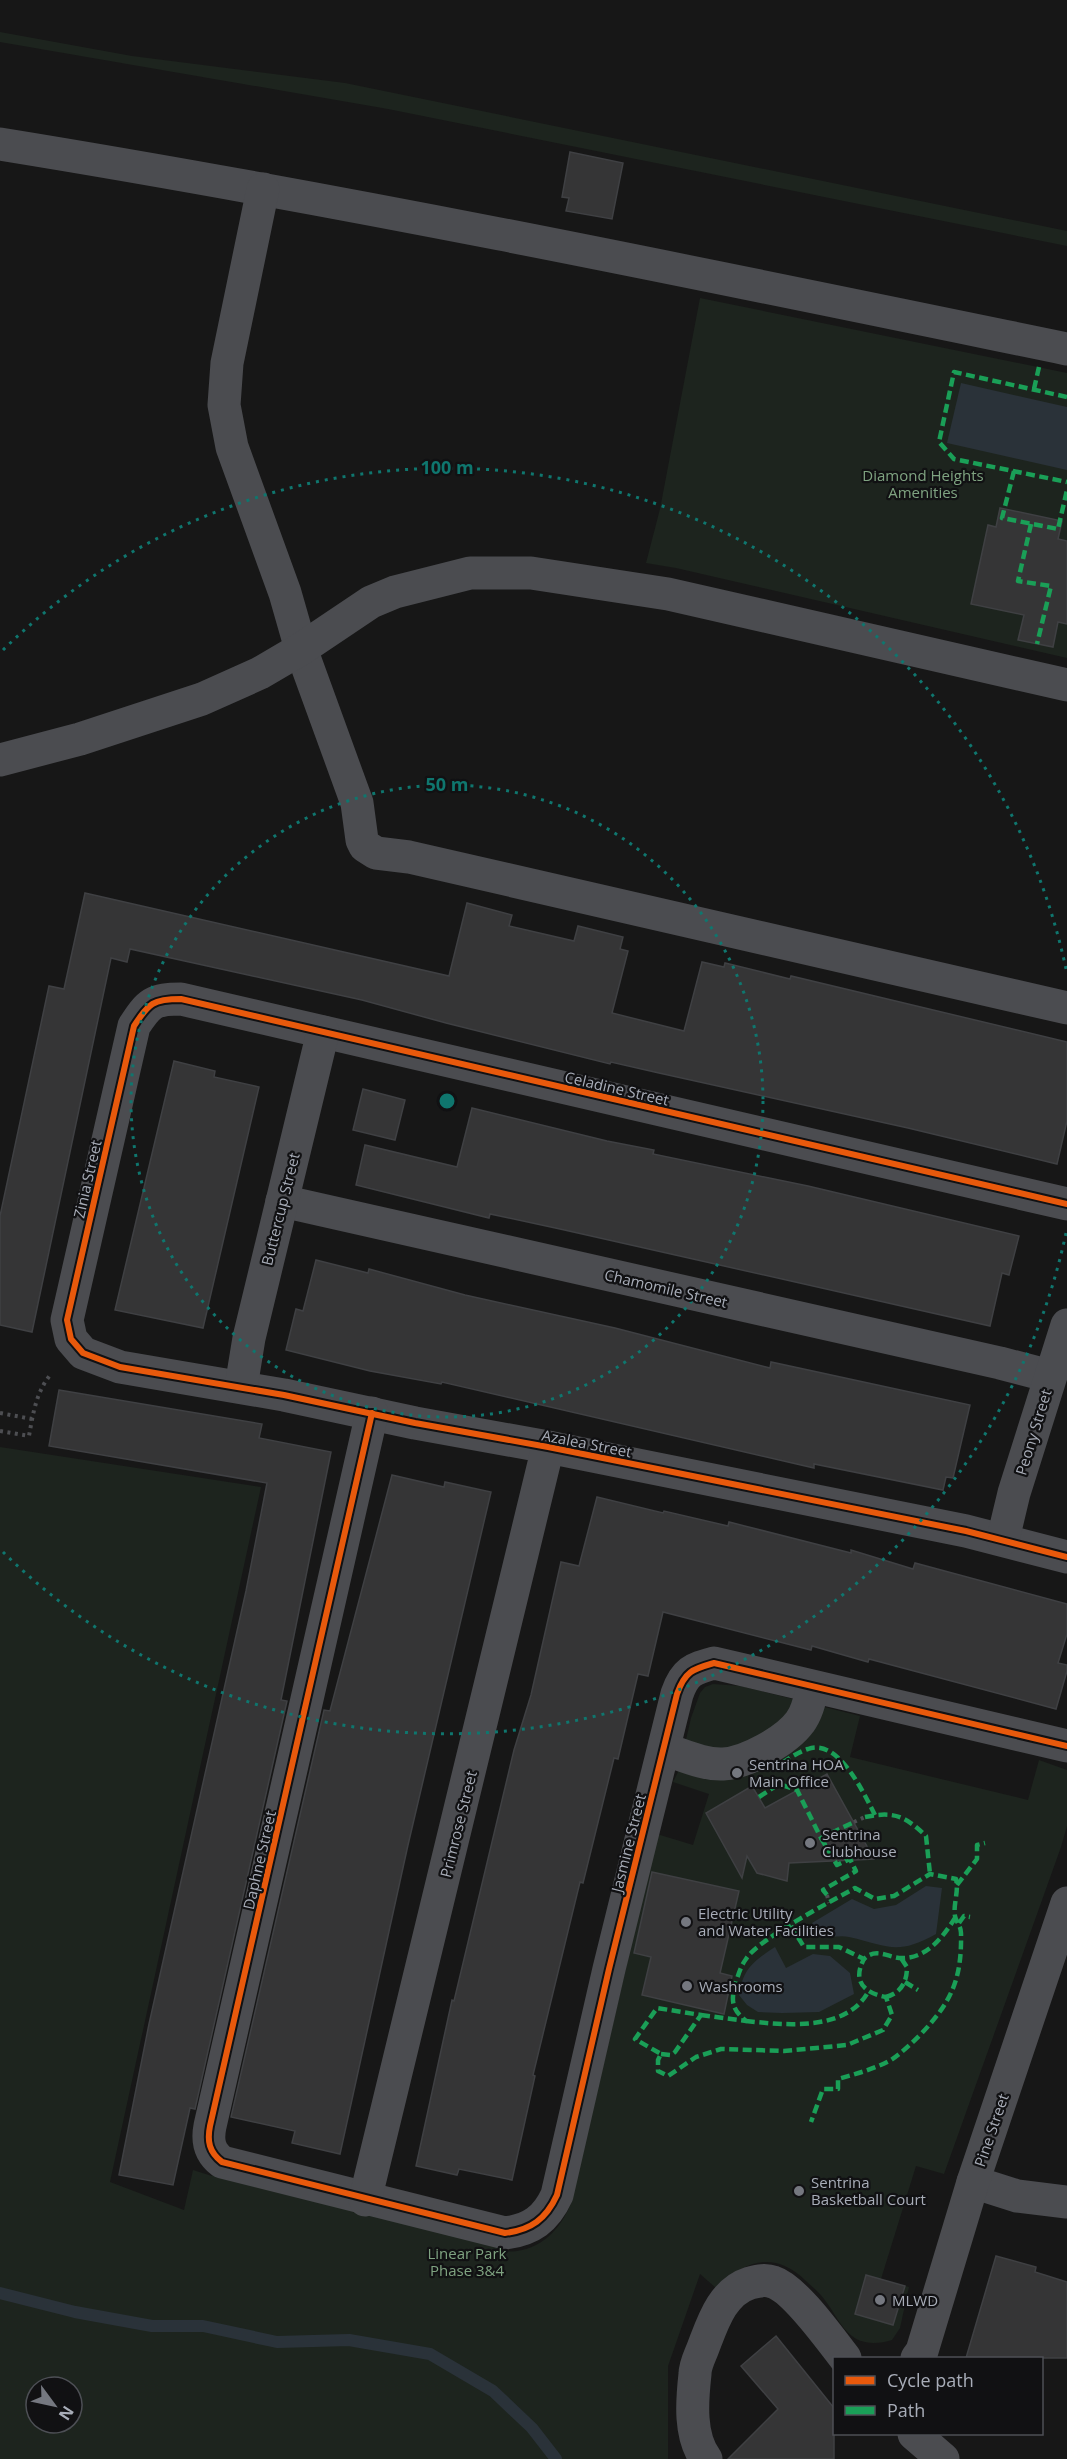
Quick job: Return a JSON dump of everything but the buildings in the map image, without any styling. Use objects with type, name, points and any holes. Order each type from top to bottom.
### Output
[{"type":"street","points":[[0,144],[209,178],[1067,349]]},
{"type":"street","points":[[263,189],[229,353],[224,405],[238,466],[285,593],[301,649],[357,803],[362,840],[365,846],[376,853],[409,857],[1067,1008]]},
{"type":"street","points":[[0,760],[80,740],[202,699],[260,673],[301,649],[371,602],[395,592],[470,573],[531,573],[668,594],[1067,685]]},
{"type":"street","name":"Celadine Street","points":[[161,999],[181,999],[1067,1204]]},
{"type":"street","name":"Zinia Street","points":[[100,1361],[82,1353],[71,1338],[68,1320],[134,1026],[147,1007],[161,999]]},
{"type":"street","name":"Buttercup Street","points":[[241,1387],[249,1338],[323,1032]]},
{"type":"street","name":"Chamomile Street","points":[[282,1202],[1050,1376]]},
{"type":"street","name":"Peony Street","points":[[1004,1539],[1014,1493],[1067,1325]]},
{"type":"street","name":"Azalea Street","points":[[100,1361],[548,1447],[1004,1539],[1067,1557]]},
{"type":"street","name":"Daphne Street","points":[[365,2200],[222,2162],[216,2157],[208,2139],[372,1413]]},
{"type":"street","name":"Primrose Street","points":[[365,2200],[548,1447]]},
{"type":"street","name":"Jasmine Street","points":[[365,2200],[505,2233],[521,2231],[537,2224],[550,2211],[557,2195],[609,1969],[682,1680],[694,1668],[714,1663],[1067,1746]]},
{"type":"street","points":[[664,1749],[704,1762],[722,1764],[742,1760],[795,1728],[802,1720],[813,1687]]},
{"type":"street","name":"Pine Street","points":[[918,2357],[922,2351],[973,2182],[1053,1987],[1067,1903]]},
{"type":"street","points":[[973,2182],[1017,2196],[1067,2202]]},
{"type":"street","points":[[705,2459],[693,2426],[694,2371],[714,2319],[726,2298],[742,2286],[759,2280],[773,2282],[785,2289],[808,2312],[844,2357]]},
{"type":"street","points":[[916,2435],[943,2459]]},
{"type":"path","points":[[0,1431],[28,1436],[42,1387],[56,1370]]},
{"type":"path","points":[[0,1413],[32,1419]]},
{"type":"path","points":[[854,1822],[865,1817]]},
{"type":"path","points":[[827,1895],[829,1903]]},
{"type":"green space","points":[[0,32],[132,56],[345,83],[1067,231],[1067,246],[388,109],[0,42]]},
{"type":"green space","name":"Diamond Heights Amenities","points":[[700,298],[1067,373],[1067,658],[646,563],[660,509]]},
{"type":"green space","name":"Linear Park Phase 3&4","points":[[0,1447],[261,1487],[110,2182],[184,2210],[193,2170],[212,2176],[222,2162],[505,2233],[503,2251],[527,2249],[537,2245],[555,2230],[568,2211],[572,2200],[657,1834],[693,1845],[709,1794],[673,1782],[679,1770],[691,1718],[700,1693],[705,1687],[713,1684],[741,1686],[860,1716],[850,1757],[1028,1800],[1039,1760],[1067,1770],[1067,1826],[1061,1847],[944,2174],[916,2166],[881,2279],[909,2287],[900,2328],[892,2340],[871,2343],[856,2339],[844,2328],[820,2294],[805,2280],[782,2265],[770,2262],[748,2266],[716,2288],[700,2274],[668,2366],[668,2459],[0,2459]]},
{"type":"shaded area","points":[[961,383],[1067,407],[1067,470],[947,443]]},
{"type":"shaded area","points":[[926,1886],[942,1888],[936,1934],[911,1945],[884,1946],[846,1936],[820,1938],[812,1923],[852,1899],[874,1909],[896,1905]]},
{"type":"shaded area","points":[[775,1947],[786,1968],[813,1954],[830,1956],[850,1973],[854,1994],[819,2012],[758,2012],[747,2005],[739,1995],[743,1978],[751,1966]]},
{"type":"waterway","points":[[0,2293],[75,2312],[152,2326],[203,2326],[277,2342],[349,2340],[430,2354],[493,2391],[532,2428],[556,2459]]},
{"type":"marked path","points":[[1034,389],[1039,367]]},
{"type":"marked path","points":[[1067,397],[954,372],[939,442],[954,459],[1067,482]]},
{"type":"marked path","points":[[1014,471],[1002,518],[1058,529],[1067,490]]},
{"type":"marked path","points":[[1031,524],[1018,581],[1051,586],[1037,644]]},
{"type":"marked path","points":[[771,1770],[808,1749],[819,1748],[830,1752],[849,1770],[875,1815]]},
{"type":"marked path","points":[[759,1797],[779,1784],[797,1790],[821,1838],[854,1822]]},
{"type":"marked path","points":[[865,1817],[892,1815],[919,1829],[926,1836],[930,1874]]},
{"type":"marked path","points":[[821,1838],[837,1865],[850,1859],[856,1871],[823,1890],[827,1895]]},
{"type":"marked path","points":[[957,1885],[977,1859],[977,1845],[985,1843]]},
{"type":"marked path","points":[[701,2015],[746,2021],[733,2003],[734,1989],[746,1959],[765,1941],[780,1931],[855,1888],[875,1899],[894,1896],[930,1874],[956,1879],[955,1911],[961,1931],[961,1950],[957,1978],[947,2001],[919,2036],[894,2058],[872,2069],[838,2079],[838,2089],[823,2089],[811,2122]]},
{"type":"marked path","points":[[959,1923],[964,1916],[970,1917]]},
{"type":"marked path","points":[[791,1926],[804,1947],[839,1947],[864,1959],[876,1953],[909,1958],[933,1946],[955,1918]]},
{"type":"marked path","points":[[886,1997],[896,1993],[906,1977],[907,1967],[901,1958]]},
{"type":"marked path","points":[[661,2054],[671,2055],[675,2052],[701,2015],[657,2008],[635,2039],[661,2054],[658,2060],[658,2071],[668,2076],[696,2057],[721,2049],[784,2051],[847,2045],[883,2030],[892,2015],[886,1997],[862,1985],[859,1974],[864,1959]]},
{"type":"marked path","points":[[905,1982],[918,1990]]},
{"type":"marked path","points":[[746,2021],[795,2024],[830,2020],[858,2005],[868,1992]]},
{"type":"cycle path","points":[[1067,1204],[181,999],[164,1000],[148,1007],[134,1026],[67,1320],[71,1339],[83,1353],[120,1367],[284,1395],[415,1423],[548,1447],[966,1531],[1067,1557]]},
{"type":"cycle path","points":[[372,1413],[210,2126],[210,2146],[222,2162],[505,2233],[523,2229],[543,2217],[557,2195],[609,1969],[677,1694],[683,1680],[695,1669],[714,1663],[1067,1746]]},
{"type":"place","name":"Sentrina HOA Main Office","points":[[737,1773]]},
{"type":"place","name":"Sentrina Clubhouse","points":[[810,1843]]},
{"type":"place","name":"Electric Utility and Water Facilities","points":[[686,1922]]},
{"type":"place","name":"Washrooms","points":[[687,1986]]},
{"type":"place","name":"Sentrina Basketball Court","points":[[799,2191]]},
{"type":"place","name":"MLWD","points":[[880,2300]]}]
